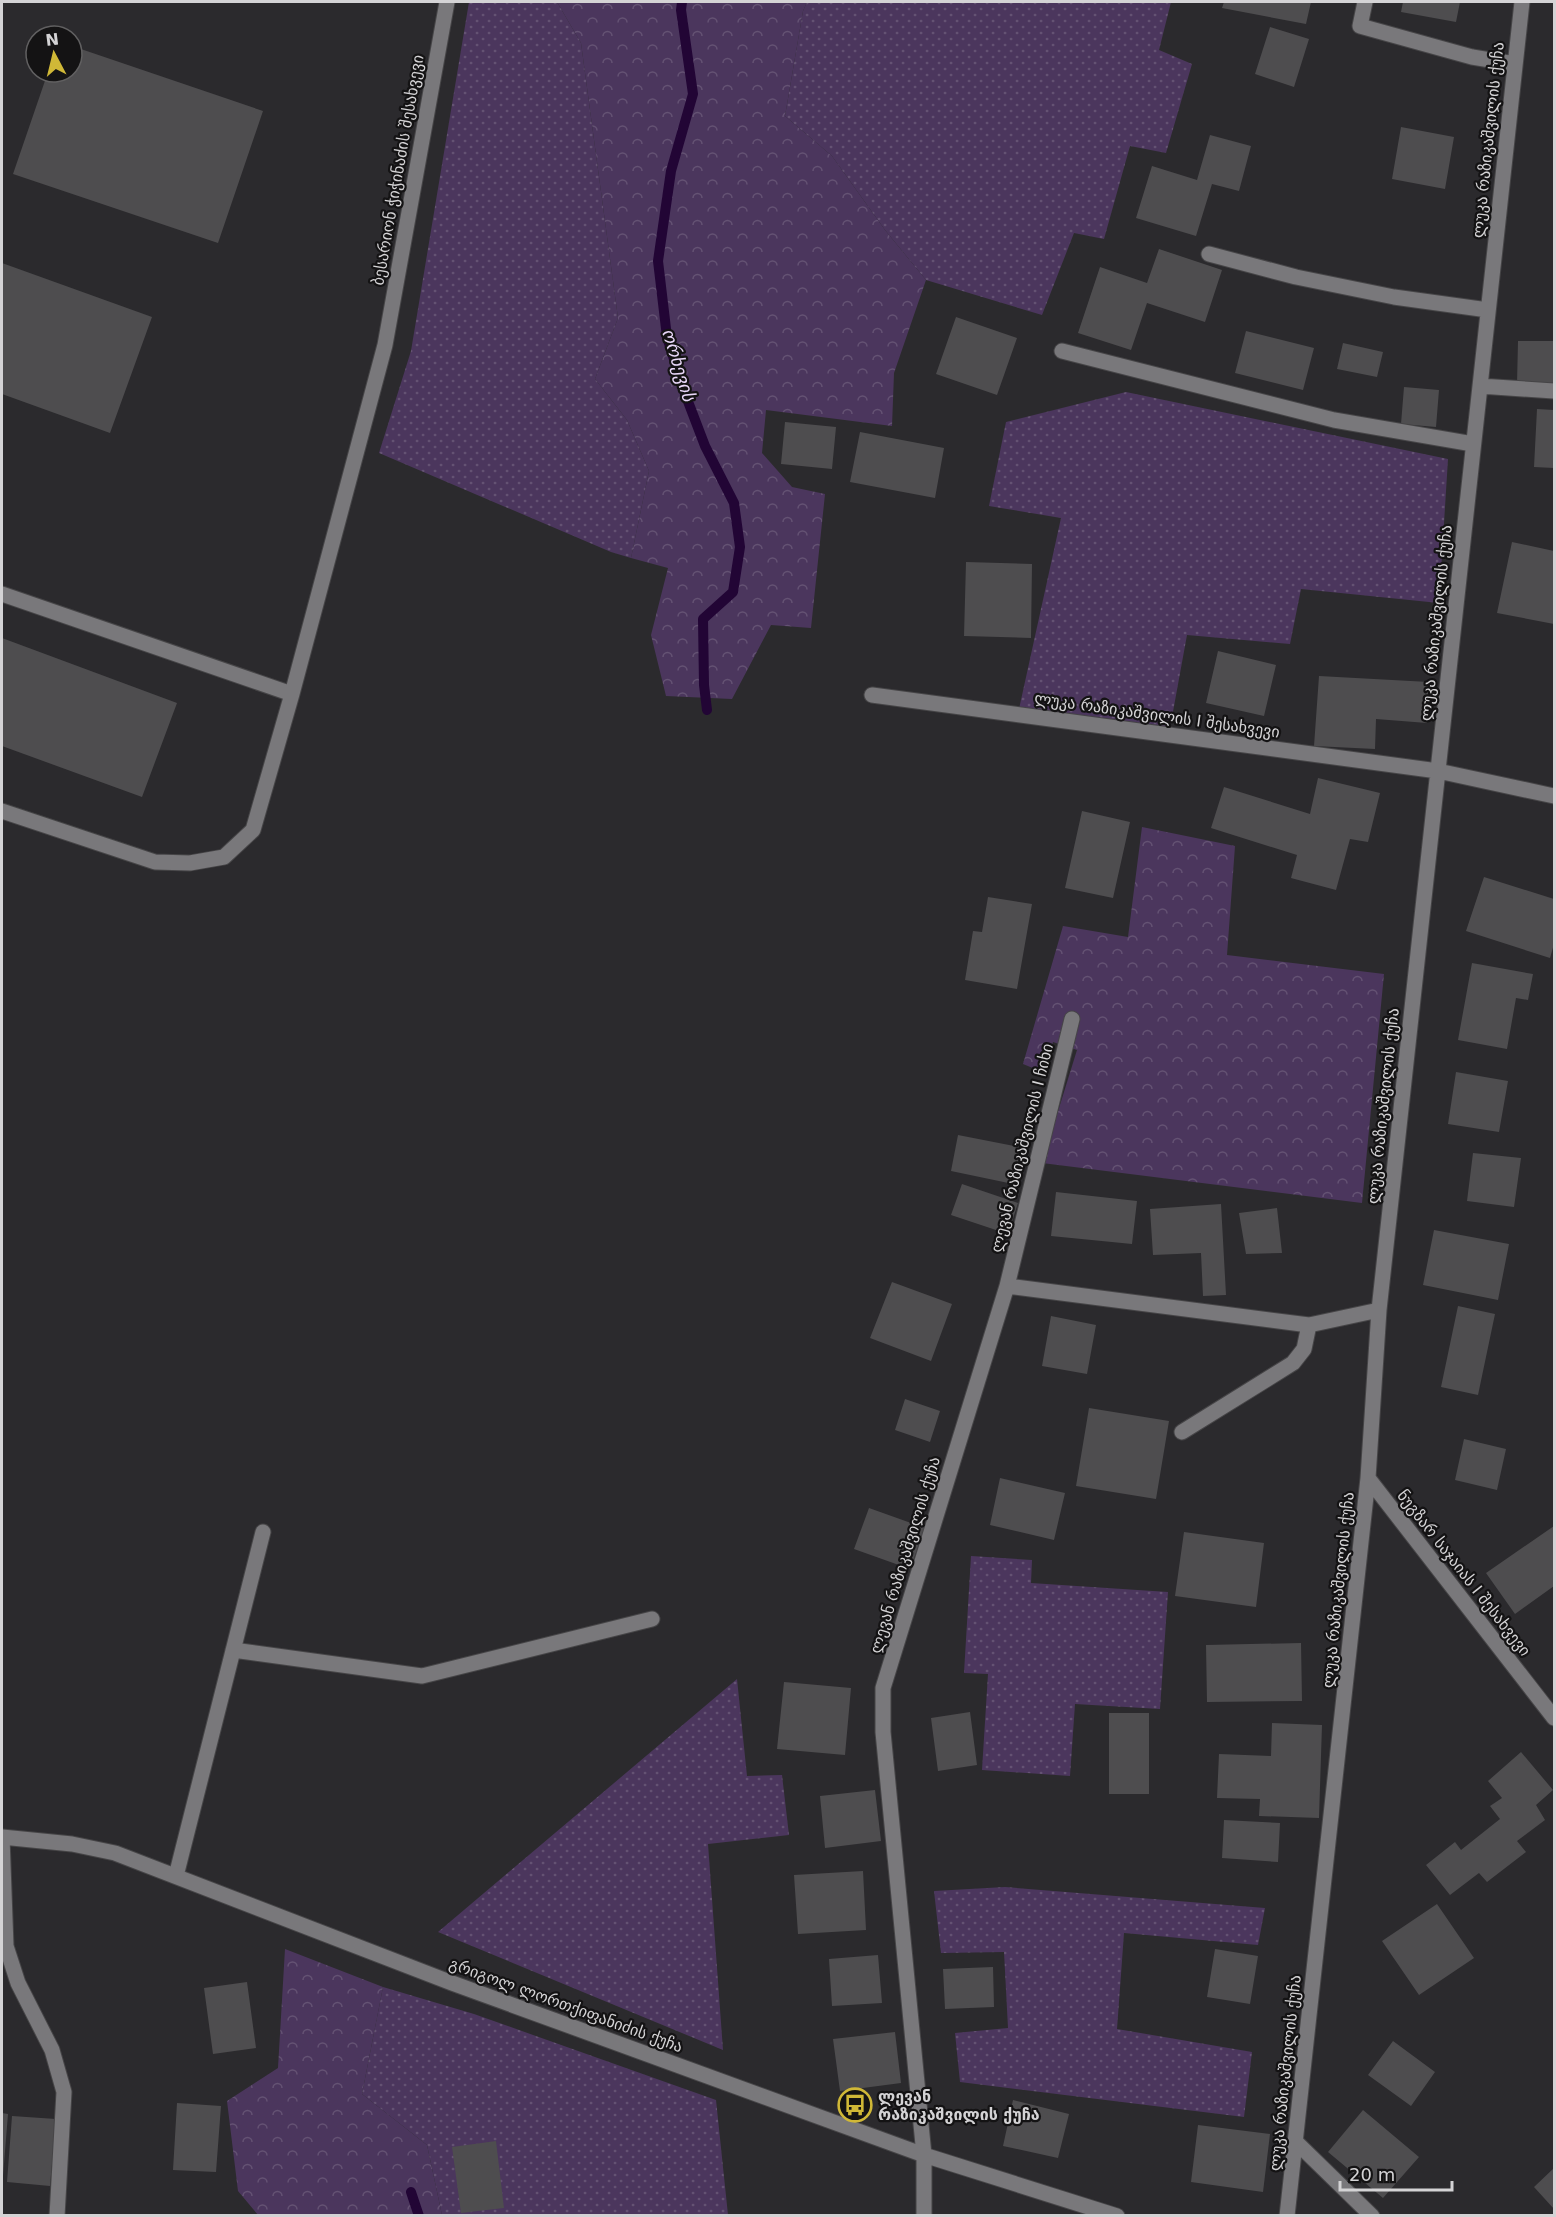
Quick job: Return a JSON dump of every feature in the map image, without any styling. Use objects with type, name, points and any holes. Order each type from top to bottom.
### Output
[{"type":"street","name":"ბესარიონ ჭიჭინაძის შესახვევი","points":[[2,811],[155,862],[190,863],[224,857],[253,830],[292,694],[385,345],[447,2]]},
{"type":"street","points":[[1365,2],[1360,26],[1472,57],[1515,64]]},
{"type":"street","name":"ლუკა რაზიკაშვილის ქუჩა","points":[[1287,2216],[1368,1478],[1378,1310],[1522,2]]},
{"type":"street","points":[[1209,254],[1296,277],[1394,297],[1488,310]]},
{"type":"street","points":[[1062,351],[1334,420],[1473,444]]},
{"type":"street","points":[[1480,386],[1554,391]]},
{"type":"street","points":[[2,594],[292,694]]},
{"type":"street","name":"ლუკა რაზიკაშვილის I შესახვევი","points":[[872,695],[1438,771],[1554,796]]},
{"type":"street","name":"ლევან რაზიკაშვილის I ჩიხი","points":[[1007,1286],[1072,1019]]},
{"type":"street","points":[[1007,1286],[1309,1325],[1378,1310]]},
{"type":"street","name":"ლევან რაზიკაშვილის ქუჩა","points":[[924,2216],[924,2155],[883,1732],[883,1688],[1007,1286]]},
{"type":"street","points":[[1182,1432],[1293,1363],[1304,1349],[1309,1325]]},
{"type":"street","name":"ნუგზარ საჯაიას I შესახვევი","points":[[1368,1478],[1554,1718]]},
{"type":"street","points":[[176,1876],[263,1532]]},
{"type":"street","points":[[233,1650],[422,1676],[652,1619]]},
{"type":"street","points":[[2,1837],[6,1946],[18,1983],[52,2050],[64,2092],[57,2216]]},
{"type":"street","name":"გრიგოლ ლორთქიფანიძის ქუჩა","points":[[2,1837],[72,1844],[115,1853],[452,1983],[924,2155],[1117,2216]]},
{"type":"street","points":[[1295,2141],[1372,2216]]},
{"type":"green space","points":[[469,2],[557,2],[581,43],[618,318],[595,379],[627,420],[649,471],[631,558],[611,552],[379,453],[411,351]]},
{"type":"green space","points":[[557,2],[807,2],[803,11],[785,116],[832,156],[885,230],[926,280],[894,373],[892,426],[766,410],[762,453],[792,487],[825,494],[811,628],[771,625],[732,699],[666,696],[651,635],[668,568],[631,558],[649,471],[627,420],[595,379],[618,318],[581,43]]},
{"type":"green space","points":[[807,2],[1171,2],[1159,50],[1192,64],[1166,153],[1130,146],[1104,239],[1074,233],[1042,315],[926,280],[885,230],[832,156],[785,116],[803,11]]},
{"type":"green space","points":[[1126,392],[1448,459],[1439,603],[1301,589],[1290,644],[1187,635],[1170,728],[1019,709],[1061,518],[989,506],[1006,422]]},
{"type":"green space","points":[[1142,827],[1235,846],[1227,955],[1384,974],[1362,1203],[1042,1163],[1077,1050],[1053,1042],[1045,1073],[1023,1064],[1063,926],[1128,937]]},
{"type":"green space","points":[[971,1556],[1032,1560],[1031,1583],[1168,1592],[1160,1709],[1075,1704],[1070,1776],[982,1770],[988,1674],[964,1673]]},
{"type":"green space","points":[[737,1679],[747,1776],[782,1775],[789,1835],[708,1844],[723,2050],[438,1932]]},
{"type":"green space","points":[[1005,1887],[1265,1908],[1258,1945],[1124,1933],[1117,2029],[1252,2052],[1244,2117],[960,2082],[955,2033],[1008,2028],[1004,1952],[941,1953],[934,1891]]},
{"type":"green space","points":[[285,1949],[383,1987],[362,2094],[427,2145],[442,2215],[258,2215],[238,2191],[227,2101],[278,2068]]},
{"type":"green space","points":[[383,1987],[474,2014],[716,2100],[728,2215],[442,2215],[427,2145],[362,2094]]},
{"type":"building","points":[[1224,2],[1311,2],[1306,24],[1222,8]]},
{"type":"building","points":[[1403,2],[1460,2],[1456,22],[1401,12]]},
{"type":"building","points":[[1270,27],[1309,39],[1294,87],[1255,74]]},
{"type":"building","points":[[84,50],[263,111],[218,243],[13,174],[44,84],[84,84]]},
{"type":"building","points":[[1401,127],[1454,137],[1445,189],[1392,179]]},
{"type":"building","points":[[1210,135],[1251,146],[1239,191],[1212,184],[1196,236],[1136,218],[1152,166],[1197,180]]},
{"type":"building","points":[[1159,249],[1222,270],[1205,322],[1147,303],[1131,350],[1078,333],[1100,267],[1147,283]]},
{"type":"building","points":[[2,263],[152,317],[110,433],[2,394]]},
{"type":"building","points":[[956,317],[1017,338],[997,395],[936,374]]},
{"type":"building","points":[[1246,331],[1314,348],[1303,390],[1235,373]]},
{"type":"building","points":[[1518,341],[1554,341],[1554,385],[1517,384]]},
{"type":"building","points":[[1343,343],[1383,352],[1377,377],[1337,369]]},
{"type":"building","points":[[1404,387],[1439,390],[1436,427],[1401,424]]},
{"type":"building","points":[[1537,409],[1554,410],[1554,468],[1534,467]]},
{"type":"building","points":[[785,422],[836,427],[832,469],[781,464]]},
{"type":"building","points":[[860,432],[944,448],[935,498],[850,482]]},
{"type":"building","points":[[1512,542],[1554,551],[1554,624],[1497,613]]},
{"type":"building","points":[[966,562],[1032,564],[1031,638],[964,636]]},
{"type":"building","points":[[2,638],[177,703],[142,797],[2,746]]},
{"type":"building","points":[[1218,651],[1276,665],[1264,716],[1206,703]]},
{"type":"building","points":[[1319,676],[1429,682],[1427,723],[1376,719],[1375,749],[1314,746]]},
{"type":"building","points":[[1318,778],[1380,793],[1368,842],[1350,839],[1336,890],[1291,878],[1297,855],[1211,828],[1224,787],[1310,814]]},
{"type":"building","points":[[1082,811],[1130,822],[1113,898],[1065,888]]},
{"type":"building","points":[[1484,877],[1554,899],[1554,944],[1550,958],[1466,931]]},
{"type":"building","points":[[988,897],[1032,904],[1017,989],[965,980],[973,931],[982,932]]},
{"type":"building","points":[[1472,963],[1533,974],[1528,1000],[1516,998],[1507,1049],[1458,1040]]},
{"type":"building","points":[[1456,1072],[1508,1081],[1499,1132],[1448,1124]]},
{"type":"building","points":[[958,1135],[1025,1148],[1018,1185],[951,1171]]},
{"type":"building","points":[[1473,1153],[1521,1158],[1514,1207],[1467,1201]]},
{"type":"building","points":[[962,1184],[1018,1203],[1008,1234],[951,1215]]},
{"type":"building","points":[[1056,1192],[1137,1201],[1132,1244],[1051,1236]]},
{"type":"building","points":[[1221,1204],[1226,1295],[1203,1296],[1201,1253],[1153,1255],[1150,1209]]},
{"type":"building","points":[[1277,1208],[1282,1253],[1246,1254],[1239,1213]]},
{"type":"building","points":[[1434,1230],[1509,1244],[1498,1300],[1423,1285]]},
{"type":"building","points":[[892,1282],[952,1304],[931,1361],[870,1338]]},
{"type":"building","points":[[1458,1306],[1495,1314],[1478,1395],[1441,1387]]},
{"type":"building","points":[[1051,1316],[1096,1325],[1087,1374],[1042,1366]]},
{"type":"building","points":[[905,1399],[940,1411],[930,1442],[895,1430]]},
{"type":"building","points":[[1089,1408],[1169,1421],[1156,1499],[1076,1486]]},
{"type":"building","points":[[1464,1439],[1506,1449],[1497,1490],[1455,1480]]},
{"type":"building","points":[[1000,1478],[1065,1493],[1054,1540],[990,1525]]},
{"type":"building","points":[[869,1508],[925,1528],[910,1569],[854,1549]]},
{"type":"building","points":[[1554,1526],[1554,1586],[1515,1614],[1486,1573]]},
{"type":"building","points":[[1184,1532],[1264,1543],[1256,1607],[1175,1596]]},
{"type":"building","points":[[1301,1643],[1302,1701],[1207,1702],[1206,1645]]},
{"type":"building","points":[[784,1682],[851,1688],[845,1755],[777,1749]]},
{"type":"building","points":[[970,1712],[977,1765],[938,1771],[931,1718]]},
{"type":"building","points":[[1109,1713],[1149,1713],[1149,1794],[1109,1794]]},
{"type":"building","points":[[1272,1723],[1322,1725],[1319,1818],[1259,1816],[1260,1799],[1217,1798],[1219,1754],[1271,1756]]},
{"type":"building","points":[[1521,1752],[1553,1790],[1536,1805],[1545,1820],[1517,1841],[1526,1852],[1487,1882],[1479,1873],[1450,1895],[1426,1865],[1455,1842],[1461,1850],[1500,1819],[1490,1806],[1502,1798],[1488,1781]]},
{"type":"building","points":[[875,1790],[881,1841],[825,1848],[820,1796]]},
{"type":"building","points":[[1224,1820],[1280,1823],[1278,1862],[1222,1858]]},
{"type":"building","points":[[863,1871],[866,1930],[798,1934],[794,1875]]},
{"type":"building","points":[[1437,1904],[1474,1958],[1419,1995],[1382,1941]]},
{"type":"building","points":[[1215,1949],[1258,1956],[1250,2004],[1207,1997]]},
{"type":"building","points":[[878,1955],[882,2003],[832,2006],[829,1959]]},
{"type":"building","points":[[993,1967],[994,2007],[945,2009],[943,1969]]},
{"type":"building","points":[[247,1982],[256,2048],[213,2054],[204,1988]]},
{"type":"building","points":[[895,2032],[901,2083],[840,2091],[833,2039]]},
{"type":"building","points":[[1393,2041],[1435,2072],[1411,2106],[1368,2075]]},
{"type":"building","points":[[1013,2100],[1069,2114],[1058,2158],[1003,2146]]},
{"type":"building","points":[[177,2103],[221,2106],[216,2172],[173,2170]]},
{"type":"building","points":[[1363,2110],[1419,2157],[1383,2198],[1328,2152]]},
{"type":"building","points":[[2,2113],[8,2114],[3,2176],[2,2176]]},
{"type":"building","points":[[12,2116],[56,2119],[50,2186],[7,2182]]},
{"type":"building","points":[[1198,2125],[1270,2134],[1263,2192],[1191,2182]]},
{"type":"building","points":[[496,2141],[504,2208],[461,2213],[452,2147]]},
{"type":"building","points":[[1554,2168],[1554,2209],[1534,2187]]},
{"type":"waterway","name":"ორხევის","points":[[682,2],[681,10],[693,94],[671,171],[658,261],[667,337],[705,446],[734,503],[740,547],[733,592],[703,619],[704,685],[707,710]]},
{"type":"waterway","name":"ორხევის","points":[[411,2192],[419,2216]]},
{"type":"place","name":"ლევან რაზიკაშვილის ქუჩა","points":[[855,2105]]}]
